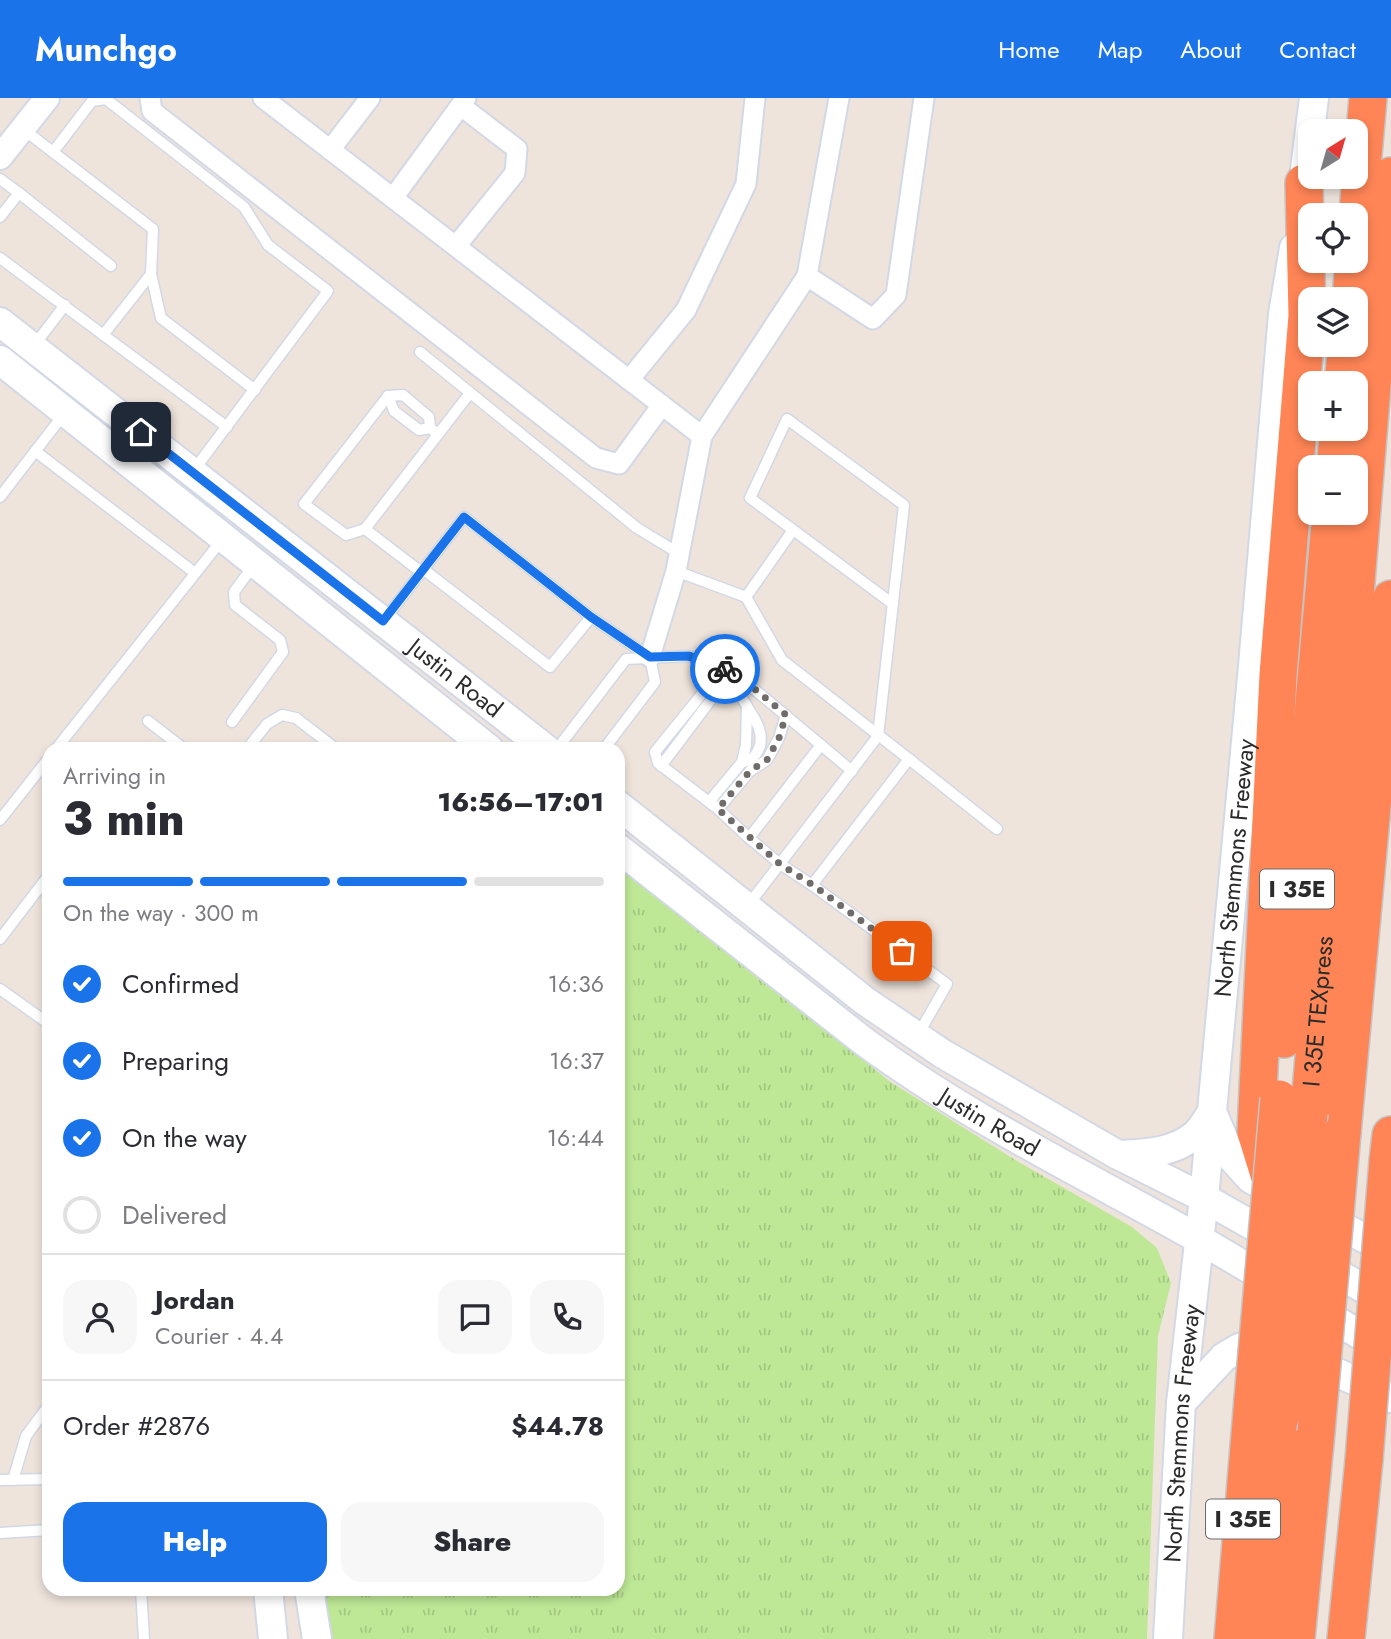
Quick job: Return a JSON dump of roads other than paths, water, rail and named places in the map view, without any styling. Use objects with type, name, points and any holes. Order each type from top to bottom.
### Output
[{"type":"highway","points":[[1359,203],[1368,98]]},
{"type":"highway","name":"I 35E TEXpress","points":[[1262,1639],[1267,1407],[1294,1106],[1348,680],[1391,176]]},
{"type":"highway","points":[[1272,1185],[1256,1132],[1278,675],[1307,316],[1304,189]]},
{"type":"highway","name":"I 35E","points":[[1233,1639],[1267,1407],[1272,1185],[1294,1106],[1330,525]]},
{"type":"highway","points":[[1296,1639],[1391,599]]},
{"type":"highway","points":[[1346,1639],[1390,1148]]},
{"type":"highway","points":[[1364,1460],[1391,1388]]},
{"type":"main road","name":"North Stemmons Freeway","points":[[1312,119],[1314,98]]},
{"type":"main road","name":"North Stemmons Freeway","points":[[1168,1639],[1181,1403],[1204,1198],[1283,314],[1303,189]]},
{"type":"main road","name":"Justin Road","points":[[0,322],[537,742]]},
{"type":"main road","name":"Justin Road","points":[[8,370],[66,412],[480,742]]},
{"type":"main road","name":"Justin Road","points":[[625,811],[866,1001],[917,1037],[982,1078],[1118,1155],[1204,1198],[1391,1304]]},
{"type":"main road","name":"Justin Road","points":[[625,854],[900,1068],[991,1125],[1200,1239],[1391,1353]]},
{"type":"main road","points":[[1118,1155],[1157,1153],[1174,1147],[1196,1134],[1212,1112]]},
{"type":"main road","points":[[1212,1112],[1231,1157],[1251,1180],[1391,1252]]},
{"type":"main road","points":[[1181,1403],[1224,1357],[1239,1348],[1264,1342],[1391,1398]]},
{"type":"main road","points":[[269,1596],[273,1639]]},
{"type":"main road","points":[[310,1596],[317,1639]]},
{"type":"street","points":[[0,158],[47,98]]},
{"type":"street","points":[[150,98],[152,111],[596,458],[619,464],[662,405]]},
{"type":"street","points":[[330,150],[370,98]]},
{"type":"street","points":[[629,380],[685,310],[746,184],[755,98]]},
{"type":"street","points":[[650,657],[678,562],[702,436],[807,276],[839,98]]},
{"type":"street","points":[[807,276],[873,319],[896,295],[924,98]]},
{"type":"street","points":[[267,99],[702,436]]},
{"type":"street","points":[[393,198],[464,102],[517,149],[515,173],[456,246]]},
{"type":"lane","points":[[53,152],[92,101],[106,99],[244,207],[268,246],[328,291],[192,472]]},
{"type":"lane","points":[[23,129],[153,229],[151,274],[161,318],[255,390]]},
{"type":"lane","points":[[0,179],[111,266]]},
{"type":"lane","points":[[0,217],[19,193]]},
{"type":"lane","points":[[0,258],[226,427]]},
{"type":"lane","points":[[103,335],[151,274]]},
{"type":"lane","points":[[33,348],[65,305]]},
{"type":"lane","points":[[420,352],[678,562],[746,597],[782,660],[997,829]]},
{"type":"lane","points":[[434,431],[429,417],[404,395],[388,396],[304,504],[346,535],[365,528],[434,431],[470,393]]},
{"type":"lane","points":[[388,396],[394,411],[419,430],[434,431]]},
{"type":"lane","points":[[0,497],[66,412]]},
{"type":"lane","points":[[747,907],[878,736],[893,604],[904,505],[787,419],[750,498],[893,604]]},
{"type":"lane","points":[[35,451],[195,573]]},
{"type":"lane","points":[[383,621],[464,517],[591,617],[650,657],[655,682],[609,742]]},
{"type":"lane","points":[[365,528],[550,667],[591,617]]},
{"type":"lane","points":[[746,597],[793,530]]},
{"type":"lane","points":[[62,742],[224,538]]},
{"type":"lane","points":[[232,722],[283,652],[280,640],[235,605],[234,592],[256,563]]},
{"type":"lane","points":[[562,742],[626,659],[689,656],[717,668],[732,670],[852,771]]},
{"type":"lane","points":[[717,668],[710,684],[655,752],[658,763],[714,806],[780,864],[813,885],[947,985],[917,1037]]},
{"type":"lane","points":[[661,765],[720,690],[727,687],[737,691],[747,706],[758,726],[761,742],[753,758],[741,762]]},
{"type":"lane","points":[[714,806],[741,762],[746,745],[747,706]]},
{"type":"lane","points":[[253,742],[267,724],[282,715],[296,718],[327,742]]},
{"type":"lane","points":[[714,806],[750,771],[767,760],[779,738],[786,715]]},
{"type":"lane","points":[[148,721],[175,742]]},
{"type":"lane","points":[[749,838],[821,745]]},
{"type":"lane","points":[[813,885],[909,759]]},
{"type":"lane","points":[[0,820],[42,767]]},
{"type":"lane","points":[[0,939],[42,884]]},
{"type":"lane","points":[[0,989],[42,1019]]},
{"type":"lane","points":[[13,1480],[26,1436],[42,1414]]},
{"type":"lane","points":[[0,1480],[42,1479]]},
{"type":"lane","points":[[0,1533],[42,1530]]},
{"type":"lane","points":[[141,1596],[144,1639]]}]
